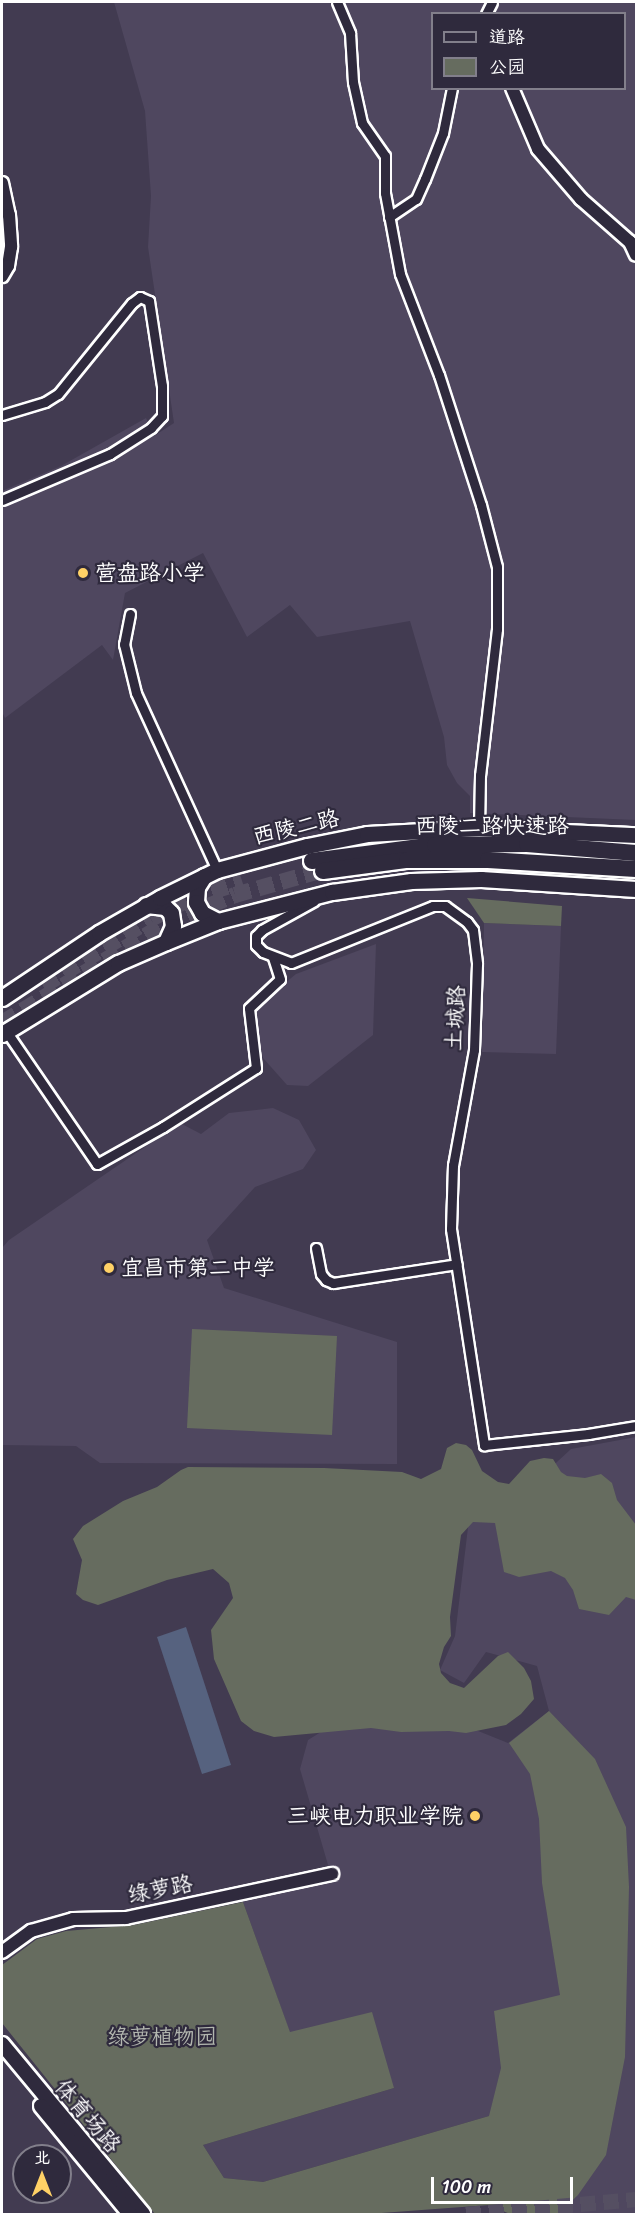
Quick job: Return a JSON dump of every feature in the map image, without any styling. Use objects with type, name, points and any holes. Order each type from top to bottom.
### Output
[{"type":"highway","name":"西陵二路快速路","points":[[636,853],[527,844],[435,845],[314,867],[407,861],[553,863],[636,869]]},
{"type":"highway","points":[[553,863],[636,874]]},
{"type":"main road","name":"西陵二路","points":[[2,998],[99,933],[146,905],[211,873],[307,846],[367,834],[479,828],[636,835]]},
{"type":"main road","points":[[211,873],[197,887],[196,902],[202,913],[218,921]]},
{"type":"main road","points":[[4,1032],[118,963],[166,942],[218,921],[332,892],[411,880],[481,879],[636,889]]},
{"type":"main road","points":[[146,905],[165,907],[171,913],[173,926],[166,942]]},
{"type":"main road","name":"体育场路","points":[[2,2044],[142,2214]]},
{"type":"main road","name":"体育场路","points":[[2,2054],[130,2214]]},
{"type":"street","points":[[337,2],[350,33],[353,82],[362,123],[386,156],[386,193],[400,274],[439,375],[481,505],[497,567],[497,629],[480,775],[479,828]]},
{"type":"street","points":[[389,217],[416,199],[426,179],[443,133],[452,90]]},
{"type":"street","points":[[513,90],[538,149],[581,199],[633,241],[636,255]]},
{"type":"street","points":[[2,183],[9,215],[11,247],[8,266],[2,276]]},
{"type":"street","points":[[2,415],[45,402],[58,394],[132,303],[140,297],[149,301],[164,402],[162,416],[152,428],[110,454],[2,500]]},
{"type":"street","points":[[130,614],[124,644],[136,693],[211,873]]},
{"type":"street","points":[[4,1032],[97,1164],[164,1127],[256,1068],[249,1008],[280,979],[273,957],[256,945],[256,936],[270,925],[332,892]]},
{"type":"street","name":"土城路","points":[[273,957],[291,963],[433,906],[445,906],[467,922],[473,930],[477,964],[474,1050],[453,1165],[451,1229],[483,1445],[588,1434],[636,1426]]},
{"type":"street","points":[[316,1248],[321,1274],[333,1283],[457,1264]]},
{"type":"street","name":"绿萝路","points":[[2,1952],[31,1931],[73,1919],[126,1918],[332,1874]]},
{"type":"shaded area","points":[[114,2],[636,2],[636,820],[470,813],[470,796],[457,783],[447,765],[444,737],[410,621],[317,637],[290,605],[247,637],[203,553],[125,593],[113,660],[102,645],[5,718],[2,712],[2,491],[61,466],[146,418],[154,436],[174,423],[148,247],[151,196],[145,111]]},
{"type":"shaded area","points":[[484,923],[561,926],[556,1054],[482,1052]]},
{"type":"shaded area","points":[[376,944],[373,1035],[308,1086],[287,1085],[263,1058],[253,1009],[296,974]]},
{"type":"shaded area","name":"宜昌市第二中学","points":[[273,1108],[299,1120],[316,1150],[303,1169],[255,1187],[207,1240],[224,1288],[397,1342],[397,1464],[100,1463],[76,1446],[2,1445],[2,1248],[9,1240],[180,1123],[201,1134],[229,1113]]},
{"type":"shaded area","name":"三峡电力职业学院","points":[[636,1437],[636,2214],[542,2214],[489,2116],[263,2182],[224,2178],[203,2145],[394,2088],[290,2033],[243,1902],[333,1882],[300,1769],[308,1740],[384,1693],[508,1743],[549,1711],[537,1666],[486,1652],[464,1683],[440,1670],[455,1636],[469,1519],[505,1510],[571,1449]]},
{"type":"green space","points":[[467,898],[562,906],[561,926],[484,923]]},
{"type":"green space","points":[[192,1329],[337,1336],[332,1435],[187,1428]]},
{"type":"green space","points":[[456,1443],[466,1445],[472,1450],[482,1471],[498,1482],[509,1484],[530,1461],[544,1458],[553,1459],[561,1472],[567,1476],[585,1478],[601,1474],[612,1483],[617,1500],[636,1525],[636,1600],[626,1597],[609,1615],[579,1609],[573,1590],[565,1578],[551,1571],[519,1577],[504,1572],[495,1523],[473,1522],[461,1535],[450,1617],[451,1636],[444,1647],[439,1664],[441,1673],[450,1683],[464,1688],[498,1656],[508,1652],[524,1668],[531,1681],[534,1699],[521,1714],[506,1725],[466,1733],[401,1732],[371,1728],[274,1737],[254,1731],[241,1721],[214,1659],[211,1630],[233,1598],[229,1583],[213,1569],[167,1580],[98,1605],[83,1600],[76,1594],[82,1560],[73,1539],[83,1526],[123,1501],[157,1487],[188,1467],[324,1468],[402,1472],[421,1479],[441,1469],[447,1448]]},
{"type":"green space","name":"绿萝植物园","points":[[549,1711],[595,1759],[626,1827],[629,1887],[625,2057],[606,2155],[578,2195],[558,2214],[510,2214],[489,2205],[368,2214],[155,2214],[2,2023],[2,1965],[37,1939],[66,1931],[134,1925],[243,1902],[290,2032],[372,2012],[394,2088],[203,2145],[224,2178],[263,2182],[489,2116],[501,2068],[494,2011],[560,1995],[542,1883],[539,1819],[530,1774],[509,1743]]},
{"type":"water","points":[[186,1627],[231,1765],[202,1774],[157,1637]]},
{"type":"tunnel","points":[[2,1023],[165,924],[235,895],[316,872]]},
{"type":"tunnel","points":[[43,986],[151,919],[189,899],[242,882]]},
{"type":"tunnel","points":[[466,2214],[636,2199]]},
{"type":"place","name":"营盘路小学","points":[[83,573]]},
{"type":"place","name":"宜昌市第二中学","points":[[109,1268]]},
{"type":"place","name":"三峡电力职业学院","points":[[475,1816]]}]
